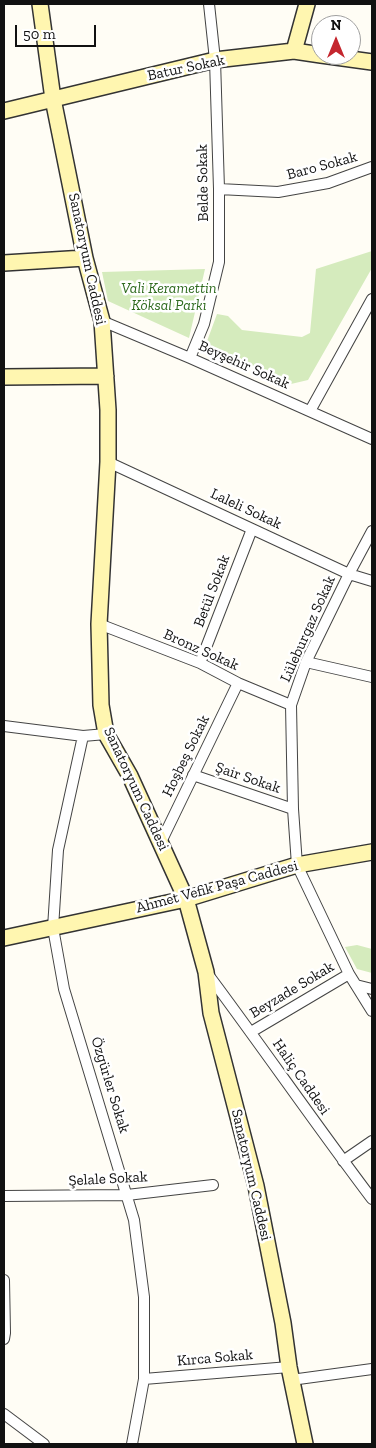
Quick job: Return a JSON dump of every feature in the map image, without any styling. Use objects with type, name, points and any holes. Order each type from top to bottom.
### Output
[{"type":"main road","name":"Sanatoryum Caddesi","points":[[40,4],[53,99],[85,258],[102,321],[106,376],[108,462],[98,624],[101,705],[106,734],[130,776],[186,899],[206,972],[212,1013],[256,1186],[283,1323],[290,1374],[305,1444]]},
{"type":"main road","points":[[294,51],[307,4]]},
{"type":"main road","name":"Batur Sokak","points":[[4,111],[214,60],[294,51],[311,54]]},
{"type":"main road","points":[[4,263],[85,258]]},
{"type":"main road","points":[[4,377],[106,376]]},
{"type":"main road","name":"Ahmet Vefik Paşa Caddesi","points":[[4,938],[186,899],[297,865],[372,852]]},
{"type":"street","name":"Belde Sokak","points":[[190,358],[204,324],[219,262],[219,189],[214,60],[209,4]]},
{"type":"street","name":"Baro Sokak","points":[[219,189],[278,192],[328,183],[372,168]]},
{"type":"street","points":[[310,410],[372,299]]},
{"type":"street","name":"Beyşehir Sokak","points":[[102,321],[310,410],[372,439]]},
{"type":"street","name":"Laleli Sokak","points":[[108,462],[349,574],[372,581]]},
{"type":"street","name":"Betül Sokak","points":[[200,663],[252,529]]},
{"type":"street","name":"Lüleburgaz Sokak","points":[[297,865],[292,809],[291,705],[306,662],[372,530]]},
{"type":"street","name":"Bronz Sokak","points":[[98,624],[200,663],[238,683],[291,705]]},
{"type":"street","points":[[306,662],[372,677]]},
{"type":"street","name":"Hoşbeş Sokak","points":[[161,842],[238,683]]},
{"type":"street","points":[[4,726],[83,736],[106,734]]},
{"type":"street","name":"Özgürler Sokak","points":[[83,736],[58,850],[53,928],[64,989],[134,1220],[144,1297],[144,1378],[132,1444]]},
{"type":"street","name":"Şair Sokak","points":[[193,775],[292,809]]},
{"type":"street","points":[[297,865],[349,974],[372,1011]]},
{"type":"street","name":"Haliç Caddesi","points":[[206,972],[372,1199]]},
{"type":"street","name":"Beyzade Sokak","points":[[251,1032],[349,974]]},
{"type":"street","name":"Beyzade Sokak","points":[[356,985],[372,989]]},
{"type":"street","points":[[343,1161],[372,1140]]},
{"type":"street","name":"Şelale Sokak","points":[[4,1196],[126,1195],[213,1185]]},
{"type":"street","points":[[4,1280],[4,1339]]},
{"type":"street","name":"Kırca Sokak","points":[[144,1378],[372,1370]]},
{"type":"street","points":[[4,1414],[44,1444]]},
{"type":"green space","points":[[372,251],[372,268],[308,380],[291,384],[206,344],[217,314],[228,316],[242,330],[302,337],[310,333],[316,269]]},
{"type":"green space","name":"Vali Keramettin Köksal Parkı","points":[[205,269],[189,338],[108,301],[102,272]]},
{"type":"green space","points":[[357,945],[372,949],[372,973],[357,969],[345,947]]}]
